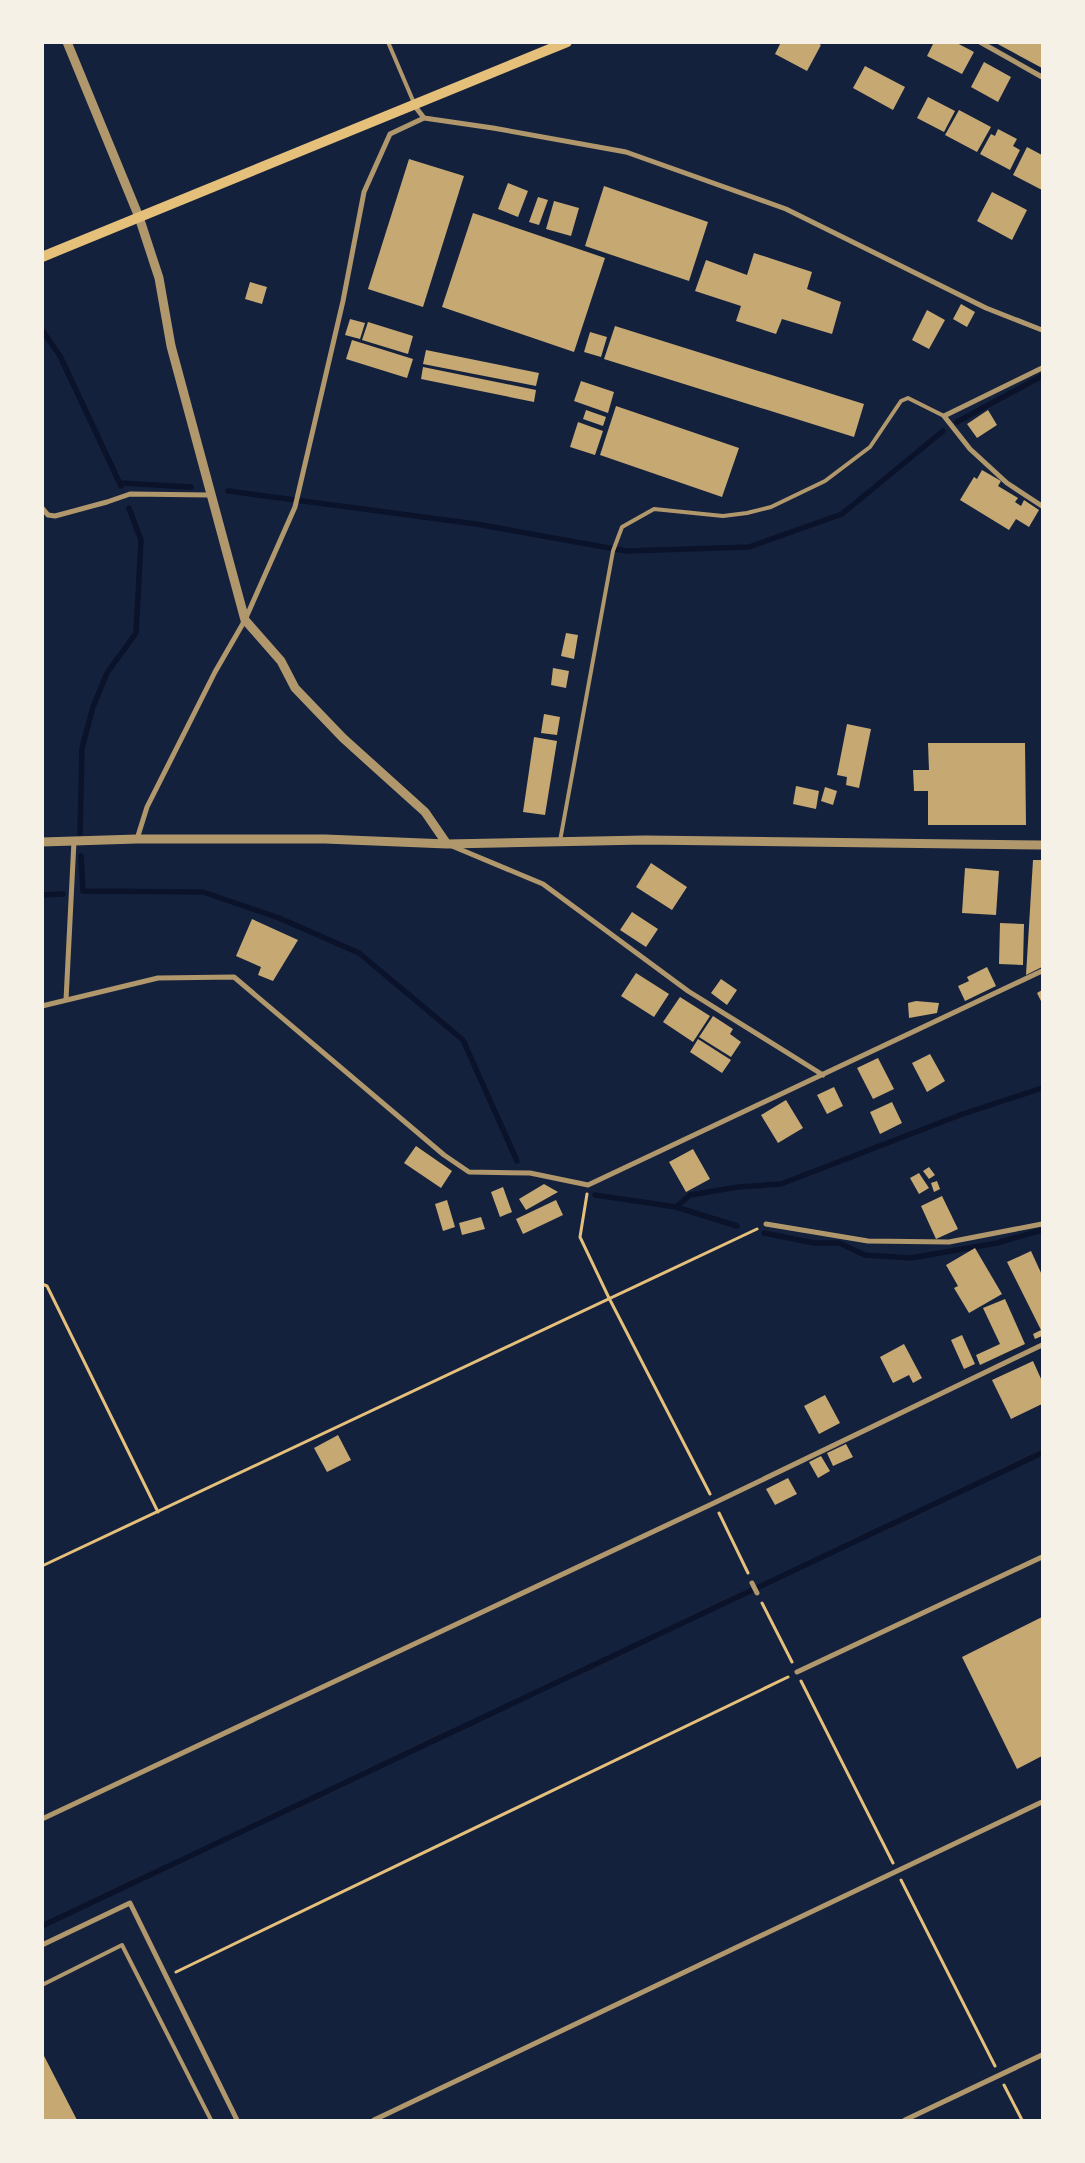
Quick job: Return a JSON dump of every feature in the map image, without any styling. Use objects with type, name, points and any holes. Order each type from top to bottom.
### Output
[{"type":"main road","points":[[42,257],[567,42]]},
{"type":"street","points":[[67,42],[139,217],[159,278],[171,346],[245,620],[281,662],[295,688],[343,738],[425,812],[447,844],[543,884],[688,991],[823,1075]]},
{"type":"street","points":[[980,42],[1042,77]]},
{"type":"street","points":[[414,105],[424,118]]},
{"type":"street","points":[[138,839],[151,798],[215,672],[245,620],[295,507],[344,301],[364,192],[390,134],[424,118],[493,128],[626,152],[786,209],[986,308],[1042,330]]},
{"type":"street","points":[[1042,368],[944,416],[970,449],[1007,483],[1042,506]]},
{"type":"street","points":[[42,508],[48,515],[55,516],[130,494],[210,495]]},
{"type":"street","points":[[42,842],[138,839],[325,839],[447,844],[645,840],[1042,844]]},
{"type":"street","points":[[66,1000],[74,841]]},
{"type":"street","points":[[42,1006],[158,978],[234,977],[444,1155],[468,1172],[530,1173],[588,1185],[1042,971]]},
{"type":"street","points":[[766,1224],[868,1241],[949,1242],[1042,1224]]},
{"type":"street","points":[[42,1819],[714,1503],[1042,1345]]},
{"type":"street","points":[[797,1672],[1042,1556]]},
{"type":"street","points":[[752,1583],[757,1593]]},
{"type":"street","points":[[374,2120],[1042,1802]]},
{"type":"street","points":[[42,1945],[130,1902],[237,2120]]},
{"type":"street","points":[[905,2120],[1042,2055]]},
{"type":"lane","points":[[388,42],[414,105]]},
{"type":"lane","points":[[559,842],[613,551],[622,527],[654,509],[724,516],[771,507],[825,481],[870,447],[901,402],[908,398],[944,416]]},
{"type":"lane","points":[[42,1985],[122,1945],[211,2120]]},
{"type":"path","points":[[588,1185],[580,1237],[608,1298],[714,1503],[752,1583]]},
{"type":"path","points":[[42,1566],[766,1224]]},
{"type":"path","points":[[42,1284],[46,1286],[158,1512]]},
{"type":"path","points":[[757,1593],[1022,2120]]},
{"type":"path","points":[[167,1977],[797,1672]]},
{"type":"building","points":[[781,42],[816,42],[821,45],[807,71],[775,54]]},
{"type":"building","points":[[934,42],[955,42],[974,52],[962,74],[927,56]]},
{"type":"building","points":[[994,42],[1042,42],[1042,68]]},
{"type":"building","points":[[984,62],[1011,77],[998,102],[971,87]]},
{"type":"building","points":[[865,66],[905,87],[893,110],[853,88]]},
{"type":"building","points":[[928,97],[955,111],[944,132],[917,118]]},
{"type":"building","points":[[959,110],[991,127],[977,152],[945,135]]},
{"type":"building","points":[[998,129],[1017,139],[1013,146],[1020,150],[1010,170],[980,154],[991,134],[995,136]]},
{"type":"building","points":[[1027,147],[1042,155],[1042,190],[1013,175]]},
{"type":"building","points":[[409,159],[464,176],[423,307],[368,289]]},
{"type":"building","points":[[508,183],[528,191],[518,217],[498,209]]},
{"type":"building","points":[[604,186],[708,222],[689,281],[585,246]]},
{"type":"building","points":[[992,192],[1027,210],[1012,240],[977,221]]},
{"type":"building","points":[[538,197],[548,200],[539,225],[529,222]]},
{"type":"building","points":[[554,201],[579,208],[571,236],[546,229]]},
{"type":"building","points":[[473,213],[605,258],[574,352],[442,307]]},
{"type":"building","points":[[754,253],[812,272],[807,289],[841,302],[832,334],[782,319],[776,334],[736,321],[741,306],[695,291],[706,260],[747,275]]},
{"type":"building","points":[[250,282],[267,287],[262,304],[245,299]]},
{"type":"building","points":[[961,304],[975,312],[967,327],[953,319]]},
{"type":"building","points":[[927,310],[945,320],[929,349],[912,340]]},
{"type":"building","points":[[350,319],[365,323],[360,339],[345,335]]},
{"type":"building","points":[[368,322],[413,336],[408,354],[362,340]]},
{"type":"building","points":[[615,326],[864,404],[854,437],[604,359]]},
{"type":"building","points":[[590,332],[607,337],[601,357],[584,352]]},
{"type":"building","points":[[352,340],[413,359],[407,378],[346,359]]},
{"type":"building","points":[[426,350],[539,373],[536,386],[423,364]]},
{"type":"building","points":[[423,367],[536,390],[534,402],[421,379]]},
{"type":"building","points":[[581,381],[614,392],[608,413],[574,401]]},
{"type":"building","points":[[616,406],[739,448],[722,497],[600,455]]},
{"type":"building","points":[[586,410],[606,417],[603,426],[583,419]]},
{"type":"building","points":[[988,410],[997,425],[977,438],[967,424]]},
{"type":"building","points":[[578,422],[603,431],[595,455],[570,447]]},
{"type":"building","points":[[982,470],[1001,481],[998,486],[1018,498],[1015,502],[1021,506],[1024,500],[1039,510],[1029,527],[1016,519],[1009,530],[960,500],[974,477],[977,479]]},
{"type":"building","points":[[566,633],[578,635],[574,659],[561,656]]},
{"type":"building","points":[[553,668],[569,671],[566,688],[551,685]]},
{"type":"building","points":[[544,714],[560,717],[557,735],[541,733]]},
{"type":"building","points":[[847,724],[871,729],[859,788],[846,785],[847,777],[837,775]]},
{"type":"building","points":[[534,737],[557,741],[545,815],[523,812]]},
{"type":"building","points":[[928,743],[1025,743],[1026,825],[928,825],[928,791],[914,791],[913,770],[929,770]]},
{"type":"building","points":[[796,786],[819,791],[816,809],[793,804]]},
{"type":"building","points":[[825,787],[837,791],[833,805],[821,801]]},
{"type":"building","points":[[1033,860],[1042,860],[1042,967],[1026,975]]},
{"type":"building","points":[[651,863],[687,887],[672,910],[636,887]]},
{"type":"building","points":[[965,868],[999,871],[996,915],[962,913]]},
{"type":"building","points":[[632,912],[658,929],[646,947],[620,930]]},
{"type":"building","points":[[252,919],[298,940],[273,981],[258,975],[261,967],[236,956]]},
{"type":"building","points":[[1000,923],[1024,924],[1023,965],[999,964]]},
{"type":"building","points":[[987,967],[996,986],[965,1001],[958,986],[969,981],[967,977]]},
{"type":"building","points":[[636,973],[669,994],[654,1017],[621,996]]},
{"type":"building","points":[[721,979],[737,990],[727,1005],[711,993]]},
{"type":"building","points":[[1042,990],[1042,1003],[1037,993]]},
{"type":"building","points":[[680,997],[710,1016],[693,1042],[663,1022]]},
{"type":"building","points":[[916,1001],[939,1003],[937,1013],[909,1018],[908,1003]]},
{"type":"building","points":[[713,1016],[733,1029],[730,1034],[741,1042],[731,1057],[699,1037]]},
{"type":"building","points":[[698,1039],[731,1060],[722,1073],[690,1052]]},
{"type":"building","points":[[930,1054],[945,1081],[927,1092],[912,1063]]},
{"type":"building","points":[[878,1058],[894,1089],[873,1099],[857,1068]]},
{"type":"building","points":[[834,1087],[843,1106],[827,1114],[817,1095]]},
{"type":"building","points":[[786,1100],[803,1128],[778,1143],[761,1115]]},
{"type":"building","points":[[892,1102],[902,1123],[880,1134],[870,1112]]},
{"type":"building","points":[[416,1146],[452,1171],[441,1188],[404,1163]]},
{"type":"building","points":[[693,1149],[710,1179],[686,1192],[669,1162]]},
{"type":"building","points":[[929,1167],[935,1175],[929,1179],[923,1171]]},
{"type":"building","points":[[919,1173],[929,1188],[919,1194],[910,1178]]},
{"type":"building","points":[[937,1181],[940,1189],[934,1192],[931,1183]]},
{"type":"building","points":[[544,1184],[558,1192],[526,1210],[519,1199]]},
{"type":"building","points":[[503,1187],[512,1212],[500,1217],[491,1192]]},
{"type":"building","points":[[942,1196],[958,1229],[936,1239],[921,1206]]},
{"type":"building","points":[[447,1200],[455,1227],[443,1231],[435,1204]]},
{"type":"building","points":[[556,1200],[563,1215],[523,1234],[516,1219]]},
{"type":"building","points":[[481,1217],[485,1229],[462,1235],[459,1223]]},
{"type":"building","points":[[975,1248],[1002,1294],[969,1313],[954,1288],[958,1286],[946,1265]]},
{"type":"building","points":[[1031,1251],[1042,1275],[1042,1336],[1035,1339],[1033,1334],[1041,1330],[1007,1262]]},
{"type":"building","points":[[1005,1299],[1025,1344],[980,1365],[976,1355],[1000,1344],[983,1308]]},
{"type":"building","points":[[962,1335],[975,1364],[964,1369],[951,1340]]},
{"type":"building","points":[[904,1344],[922,1378],[913,1383],[909,1375],[893,1383],[880,1357]]},
{"type":"building","points":[[1033,1361],[1042,1381],[1042,1404],[1011,1419],[992,1380]]},
{"type":"building","points":[[825,1395],[840,1423],[819,1434],[804,1406]]},
{"type":"building","points":[[338,1435],[351,1460],[327,1472],[314,1448]]},
{"type":"building","points":[[846,1444],[853,1457],[833,1466],[827,1453]]},
{"type":"building","points":[[821,1456],[830,1471],[818,1478],[809,1462]]},
{"type":"building","points":[[788,1478],[797,1494],[775,1505],[766,1489]]},
{"type":"building","points":[[1042,1617],[1042,1756],[1017,1769],[962,1657]]},
{"type":"building","points":[[42,2052],[77,2120],[42,2120]]},
{"type":"waterway","points":[[42,330],[60,356],[121,486]]},
{"type":"waterway","points":[[957,422],[1042,376]]},
{"type":"waterway","points":[[228,491],[476,524],[626,551],[749,547],[842,514],[943,431]]},
{"type":"waterway","points":[[120,483],[191,487]]},
{"type":"waterway","points":[[80,833],[82,748],[93,707],[107,673],[136,633],[141,540],[129,508]]},
{"type":"waterway","points":[[81,856],[83,891],[203,892],[279,918],[359,953],[463,1040],[517,1161]]},
{"type":"waterway","points":[[42,895],[63,894]]},
{"type":"waterway","points":[[676,1207],[690,1195],[738,1187],[781,1184],[960,1115],[1042,1088]]},
{"type":"waterway","points":[[595,1195],[676,1207],[737,1226]]},
{"type":"waterway","points":[[764,1233],[814,1243],[839,1243],[865,1255],[911,1258],[997,1243],[1042,1230]]},
{"type":"waterway","points":[[42,1926],[1042,1453]]}]
